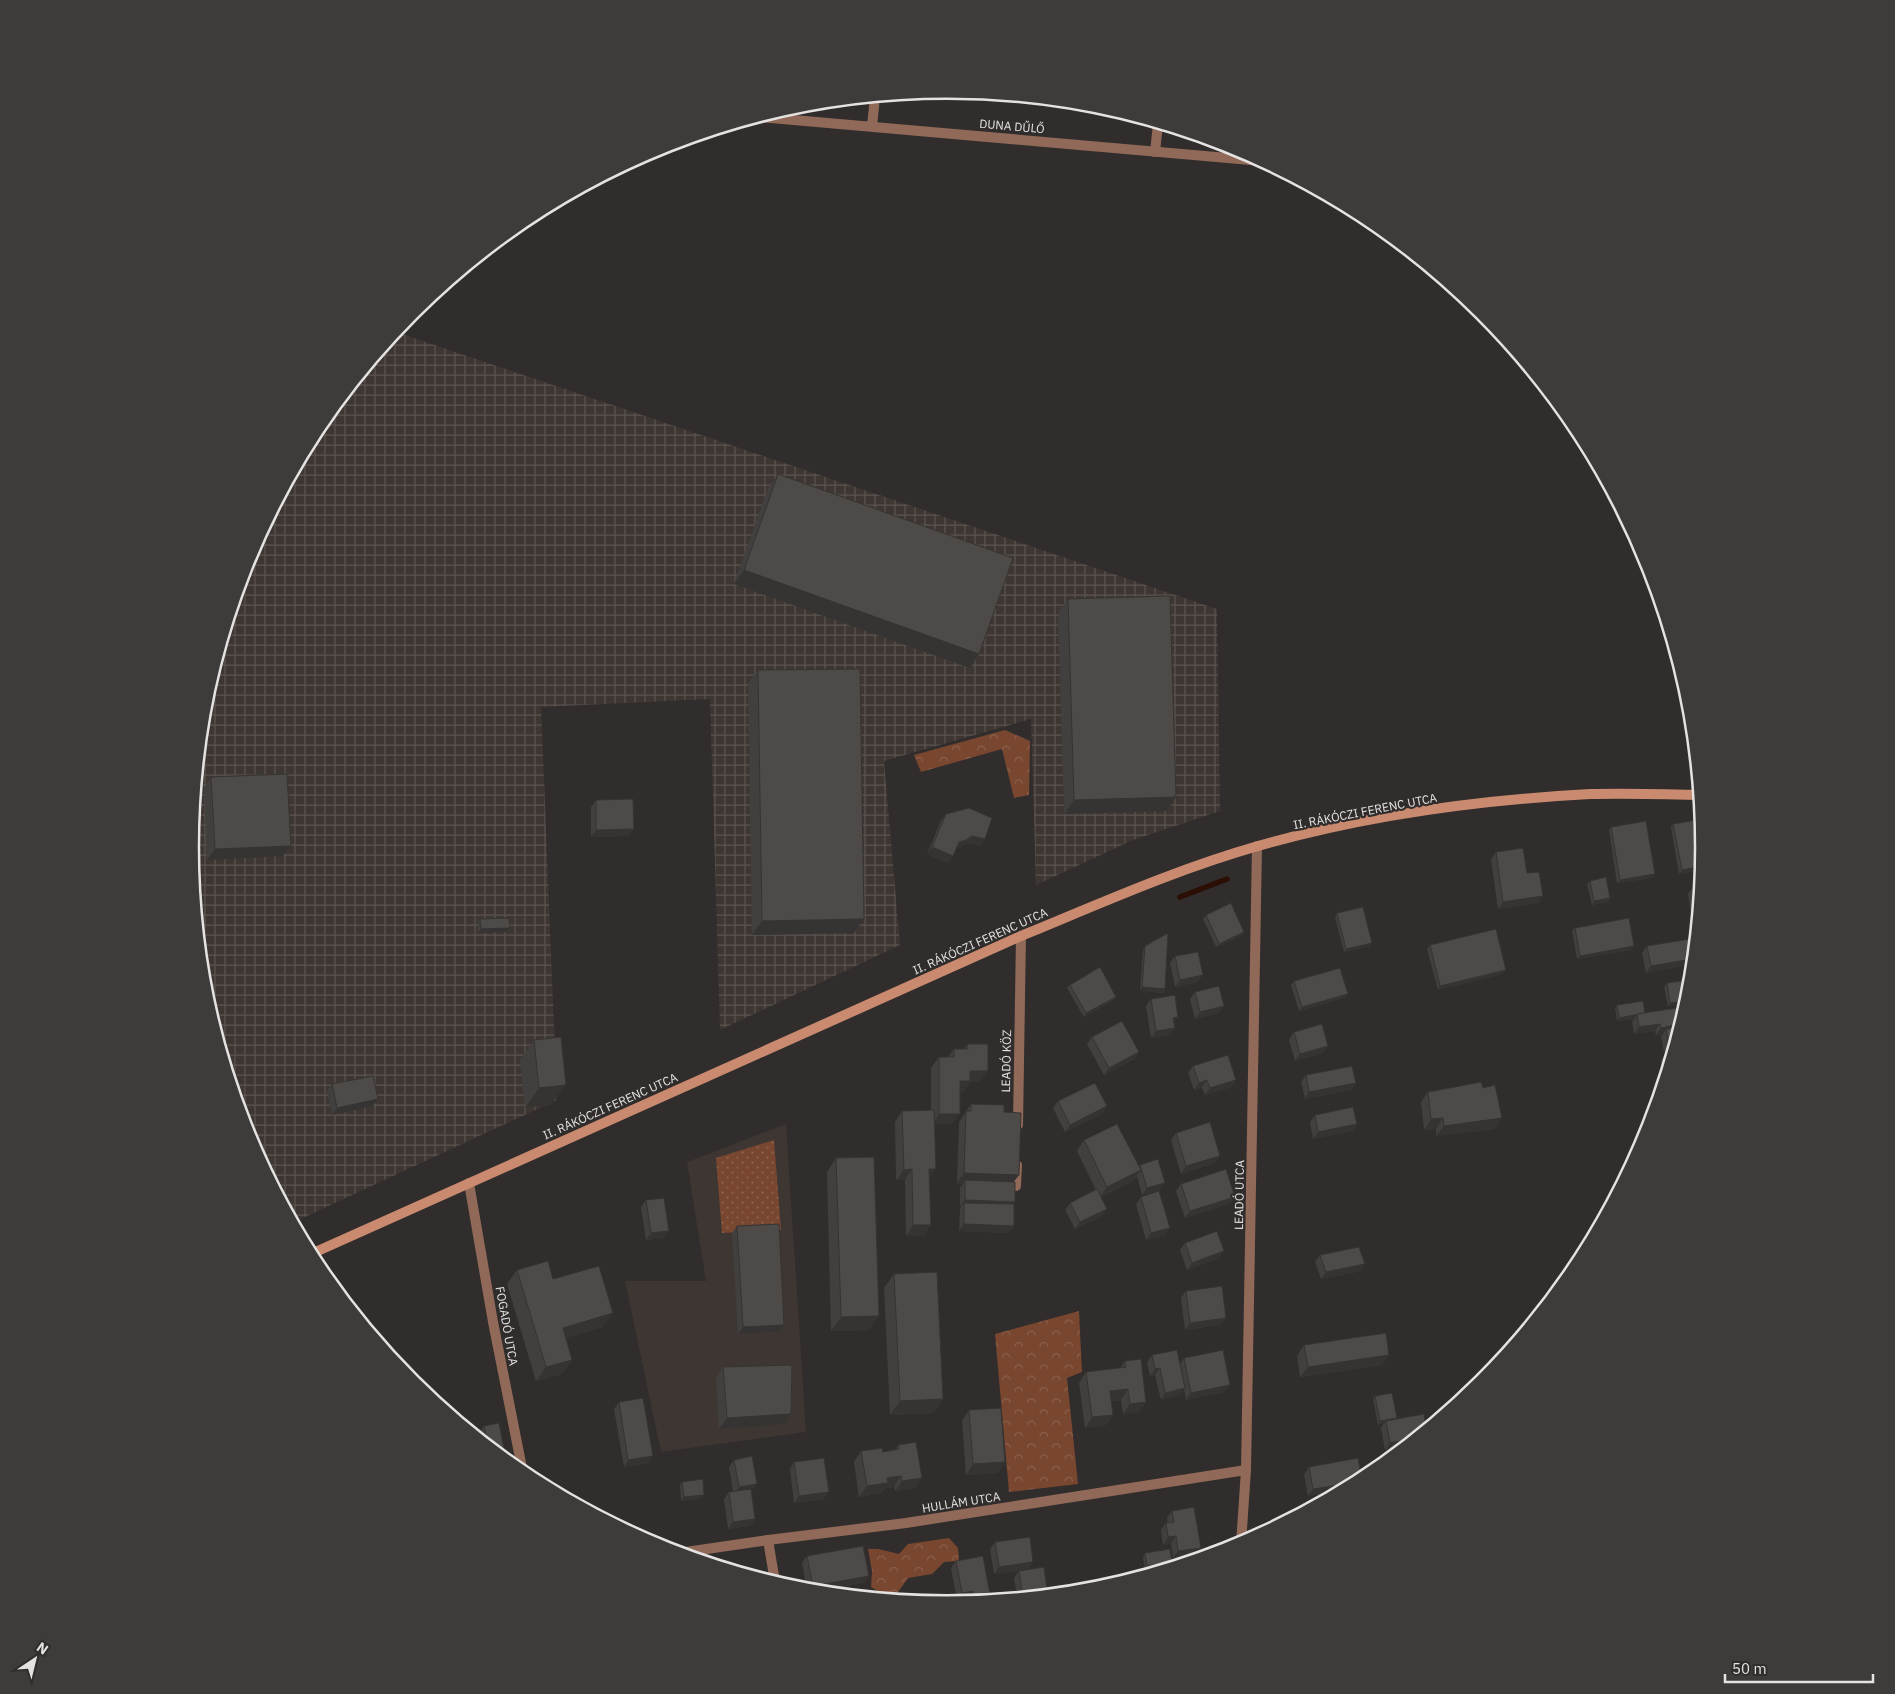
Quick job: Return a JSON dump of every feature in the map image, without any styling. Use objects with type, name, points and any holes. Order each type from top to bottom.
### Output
[{"type":"main road","name":"II. RÁKÓCZI FERENC UTCA","points":[[318,1251],[1022,936],[1131,890],[1257,846],[1332,827],[1386,817],[1521,798],[1592,794],[1694,795]]},
{"type":"street","points":[[872,126],[874,103]]},
{"type":"street","name":"DUNA DŰLŐ","points":[[778,118],[1241,159]]},
{"type":"street","points":[[1155,152],[1157,129]]},
{"type":"street","name":"LEADÓ UTCA","points":[[1242,1535],[1246,1470],[1257,846]]},
{"type":"street","name":"LEADÓ KÖZ","points":[[1017,1136],[1022,936]]},
{"type":"street","points":[[1016,1186],[1017,1156]]},
{"type":"street","name":"FOGADÓ UTCA","points":[[469,1183],[493,1322],[521,1461]]},
{"type":"street","name":"HULLÁM UTCA","points":[[694,1551],[906,1523],[1246,1470]]},
{"type":"street","points":[[768,1540],[774,1575]]},
{"type":"shaded area","points":[[403,334],[1217,609],[1220,811],[1133,840],[1036,885],[1031,719],[884,761],[900,945],[720,1030],[710,699],[541,707],[557,1100],[298,1220],[276,1178],[239,1088],[225,1041],[214,993],[206,945],[199,847],[206,749],[225,653],[239,606],[256,561],[276,516],[299,473],[325,431],[354,391]]},
{"type":"shaded area","points":[[786,1124],[806,1432],[661,1452],[625,1281],[706,1281],[687,1162]]},
{"type":"green space","points":[[1005,730],[1030,741],[1029,795],[1014,798],[1002,749],[921,772],[914,755]]},
{"type":"green space","points":[[774,1140],[781,1230],[722,1233],[716,1158]]},
{"type":"green space","points":[[1079,1311],[1082,1372],[1067,1378],[1078,1484],[1009,1492],[995,1334]]},
{"type":"green space","points":[[949,1538],[958,1548],[959,1561],[944,1562],[932,1574],[908,1578],[898,1592],[894,1593],[879,1592],[871,1587],[872,1571],[868,1549],[878,1549],[899,1554],[908,1544]]},
{"type":"building","points":[[778,474],[1013,558],[979,654],[744,570]]},
{"type":"building","points":[[1170,596],[1176,797],[1074,800],[1068,599]]},
{"type":"building","points":[[860,669],[864,919],[762,921],[758,670]]},
{"type":"building","points":[[287,774],[291,846],[215,849],[211,777]]},
{"type":"building","points":[[633,799],[634,829],[596,830],[596,800]]},
{"type":"building","points":[[969,808],[992,818],[985,839],[972,836],[959,842],[953,856],[932,847],[946,814]]},
{"type":"building","points":[[1695,820],[1695,867],[1682,870],[1673,824]]},
{"type":"building","points":[[1646,821],[1655,874],[1620,880],[1611,827]]},
{"type":"building","points":[[1523,848],[1527,873],[1539,872],[1543,896],[1503,902],[1496,852]]},
{"type":"building","points":[[1606,877],[1610,898],[1594,901],[1590,881]]},
{"type":"building","points":[[1231,903],[1244,932],[1219,944],[1206,915]]},
{"type":"building","points":[[1363,907],[1372,943],[1346,949],[1337,913]]},
{"type":"building","points":[[509,918],[510,928],[481,929],[480,919]]},
{"type":"building","points":[[1629,918],[1634,946],[1580,956],[1575,928]]},
{"type":"building","points":[[1496,929],[1506,970],[1440,986],[1430,945]]},
{"type":"building","points":[[1168,933],[1165,989],[1142,987],[1145,946]]},
{"type":"building","points":[[1690,939],[1686,960],[1651,966],[1647,946]]},
{"type":"building","points":[[1198,952],[1203,975],[1180,980],[1175,956]]},
{"type":"building","points":[[1100,967],[1116,997],[1086,1013],[1070,985]]},
{"type":"building","points":[[1340,968],[1348,994],[1302,1007],[1294,981]]},
{"type":"building","points":[[1682,981],[1679,1002],[1670,1003],[1667,983]]},
{"type":"building","points":[[1219,986],[1224,1006],[1200,1012],[1195,992]]},
{"type":"building","points":[[1175,995],[1178,1017],[1173,1018],[1175,1028],[1156,1031],[1151,999]]},
{"type":"building","points":[[1643,1001],[1645,1013],[1619,1018],[1617,1005]]},
{"type":"building","points":[[1678,1008],[1674,1025],[1661,1028],[1660,1024],[1639,1027],[1637,1014]]},
{"type":"building","points":[[1122,1021],[1139,1052],[1109,1068],[1092,1037]]},
{"type":"building","points":[[1322,1024],[1328,1046],[1300,1054],[1294,1032]]},
{"type":"building","points":[[1673,1028],[1669,1045],[1666,1029]]},
{"type":"building","points":[[561,1037],[566,1085],[539,1088],[534,1040]]},
{"type":"building","points":[[967,1044],[988,1044],[988,1071],[970,1071],[970,1081],[960,1081],[960,1114],[939,1114],[939,1057],[954,1057],[954,1049],[968,1049]]},
{"type":"building","points":[[1228,1055],[1236,1080],[1210,1088],[1207,1080],[1199,1083],[1193,1066]]},
{"type":"building","points":[[1352,1066],[1356,1083],[1309,1092],[1306,1075]]},
{"type":"building","points":[[373,1076],[378,1099],[337,1108],[332,1084]]},
{"type":"building","points":[[1481,1082],[1483,1088],[1495,1085],[1502,1118],[1444,1126],[1443,1118],[1431,1119],[1428,1092]]},
{"type":"building","points":[[1095,1083],[1107,1106],[1070,1125],[1058,1101]]},
{"type":"building","points":[[971,1104],[1004,1105],[1004,1112],[1021,1113],[1019,1175],[964,1173],[966,1111],[971,1111]]},
{"type":"building","points":[[1353,1107],[1357,1124],[1318,1132],[1315,1115]]},
{"type":"building","points":[[934,1110],[936,1169],[929,1169],[931,1225],[913,1225],[912,1169],[904,1170],[902,1111]]},
{"type":"building","points":[[1210,1122],[1220,1156],[1186,1166],[1176,1133]]},
{"type":"building","points":[[1117,1124],[1141,1170],[1107,1187],[1084,1140]]},
{"type":"building","points":[[874,1157],[879,1316],[841,1317],[836,1158]]},
{"type":"building","points":[[1158,1159],[1165,1183],[1147,1188],[1140,1165]]},
{"type":"building","points":[[1226,1169],[1235,1197],[1190,1211],[1181,1184]]},
{"type":"building","points":[[965,1180],[1015,1182],[1015,1202],[965,1200]]},
{"type":"building","points":[[1097,1189],[1107,1209],[1080,1222],[1070,1203]]},
{"type":"building","points":[[1159,1191],[1170,1228],[1151,1233],[1141,1197]]},
{"type":"building","points":[[664,1198],[669,1231],[651,1233],[646,1200]]},
{"type":"building","points":[[964,1203],[1014,1204],[1014,1226],[964,1224]]},
{"type":"building","points":[[779,1224],[784,1325],[743,1327],[737,1226]]},
{"type":"building","points":[[1217,1231],[1224,1251],[1192,1263],[1185,1243]]},
{"type":"building","points":[[1359,1247],[1365,1264],[1326,1272],[1320,1255]]},
{"type":"building","points":[[548,1261],[553,1279],[599,1266],[613,1313],[563,1328],[572,1360],[546,1367],[517,1270]]},
{"type":"building","points":[[937,1272],[943,1399],[900,1401],[894,1274]]},
{"type":"building","points":[[1222,1286],[1226,1318],[1190,1323],[1186,1291]]},
{"type":"building","points":[[1386,1333],[1389,1355],[1308,1367],[1304,1345]]},
{"type":"building","points":[[1177,1350],[1185,1388],[1165,1393],[1160,1368],[1155,1369],[1152,1355]]},
{"type":"building","points":[[1223,1350],[1230,1385],[1191,1393],[1184,1358]]},
{"type":"building","points":[[1141,1359],[1146,1402],[1130,1404],[1128,1389],[1110,1391],[1113,1415],[1092,1417],[1086,1372],[1126,1367],[1125,1361]]},
{"type":"building","points":[[792,1365],[791,1414],[727,1418],[723,1367]]},
{"type":"building","points":[[1392,1393],[1397,1418],[1380,1421],[1375,1396]]},
{"type":"building","points":[[643,1398],[653,1456],[628,1460],[619,1402]]},
{"type":"building","points":[[1001,1408],[1005,1462],[973,1464],[969,1410]]},
{"type":"building","points":[[1424,1414],[1425,1423],[1410,1433],[1410,1435],[1404,1440],[1390,1443],[1386,1421]]},
{"type":"building","points":[[499,1423],[504,1450],[486,1436],[484,1426]]},
{"type":"building","points":[[916,1442],[922,1478],[902,1481],[901,1476],[887,1478],[888,1483],[867,1486],[861,1451],[882,1448],[883,1452],[899,1449],[898,1445]]},
{"type":"building","points":[[752,1456],[757,1484],[739,1487],[734,1460]]},
{"type":"building","points":[[824,1458],[829,1492],[799,1496],[794,1462]]},
{"type":"building","points":[[1358,1458],[1360,1471],[1337,1485],[1313,1489],[1309,1467]]},
{"type":"building","points":[[703,1479],[704,1495],[684,1497],[682,1482]]},
{"type":"building","points":[[751,1489],[755,1519],[733,1522],[729,1492]]},
{"type":"building","points":[[1194,1507],[1201,1548],[1178,1551],[1176,1536],[1168,1537],[1166,1523],[1174,1522],[1172,1511]]},
{"type":"building","points":[[1030,1537],[1033,1562],[999,1567],[995,1542]]},
{"type":"building","points":[[863,1546],[869,1576],[822,1584],[812,1583],[807,1556]]},
{"type":"building","points":[[1170,1549],[1172,1561],[1147,1566],[1145,1553]]},
{"type":"building","points":[[983,1556],[990,1594],[974,1594],[973,1591],[962,1593],[956,1561]]},
{"type":"building","points":[[1044,1567],[1047,1589],[1022,1591],[1019,1571]]},
{"type":"waterway","points":[[1180,897],[1227,879]]}]
